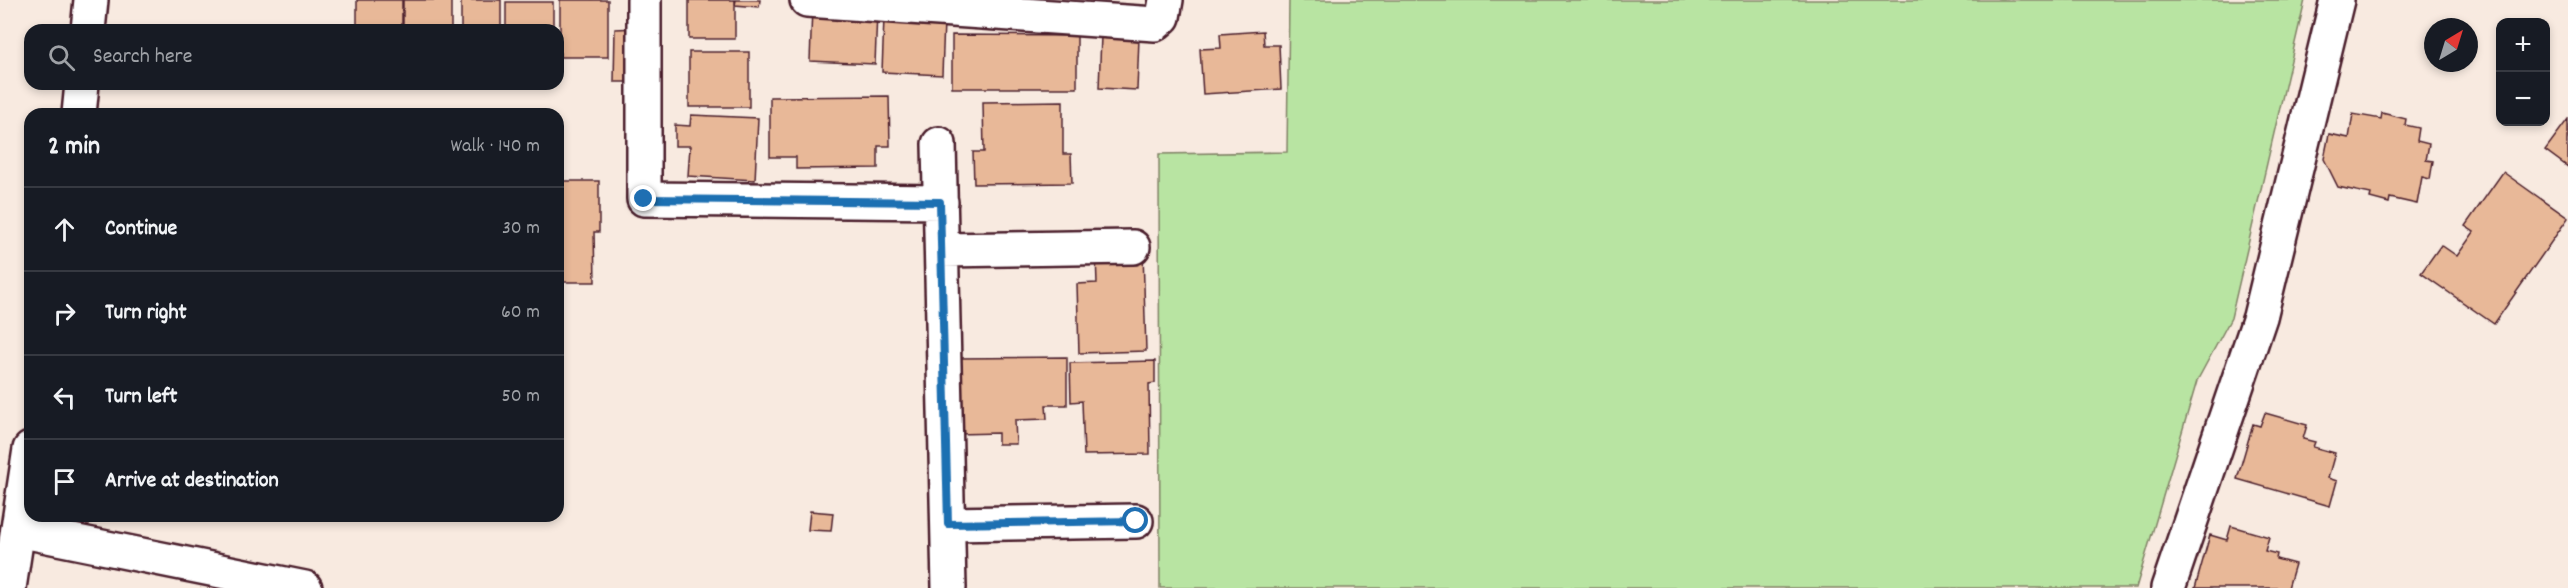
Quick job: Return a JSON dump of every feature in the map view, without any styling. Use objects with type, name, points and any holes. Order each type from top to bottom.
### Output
[{"type":"street","points":[[89,24],[92,0]]},
{"type":"street","points":[[644,0],[644,199],[940,202]]},
{"type":"street","points":[[807,0],[1054,8],[1155,24],[1163,17],[1166,0]]},
{"type":"street","points":[[2168,588],[2260,317],[2337,0]]},
{"type":"street","points":[[80,108],[81,90]]},
{"type":"street","points":[[939,144],[950,588]]},
{"type":"street","points":[[942,250],[1133,248]]},
{"type":"street","points":[[9,588],[24,490]]},
{"type":"street","points":[[948,524],[1136,521]]},
{"type":"street","points":[[18,530],[306,588]]},
{"type":"green space","points":[[1289,0],[2305,0],[2231,318],[2197,381],[2136,588],[1160,588],[1159,154],[1287,152]]},
{"type":"building","points":[[357,0],[402,0],[402,24],[357,24]]},
{"type":"building","points":[[403,0],[451,0],[451,24],[403,24]]},
{"type":"building","points":[[461,0],[501,0],[501,24],[461,24]]},
{"type":"building","points":[[560,0],[608,0],[608,57],[564,57],[564,24],[560,24]]},
{"type":"building","points":[[689,0],[735,0],[735,39],[689,39]]},
{"type":"building","points":[[736,0],[760,0],[759,7],[735,5]]},
{"type":"building","points":[[506,2],[553,2],[553,24],[506,24]]},
{"type":"building","points":[[812,8],[877,11],[875,64],[810,61]]},
{"type":"building","points":[[884,18],[944,21],[942,75],[882,72]]},
{"type":"building","points":[[639,28],[639,82],[614,82],[615,29]]},
{"type":"building","points":[[1263,31],[1264,45],[1279,45],[1281,89],[1203,94],[1200,49],[1221,48],[1220,34]]},
{"type":"building","points":[[952,35],[1077,36],[1077,88],[952,88]]},
{"type":"building","points":[[1101,36],[1139,38],[1137,90],[1099,88]]},
{"type":"building","points":[[689,52],[749,52],[749,107],[689,107]]},
{"type":"building","points":[[889,96],[890,146],[878,146],[878,168],[796,169],[796,157],[770,157],[770,97]]},
{"type":"building","points":[[1063,101],[1063,154],[1071,154],[1072,183],[974,184],[973,152],[984,152],[983,102]]},
{"type":"building","points":[[2382,113],[2406,119],[2405,125],[2419,128],[2417,141],[2429,144],[2426,160],[2433,161],[2430,179],[2422,177],[2417,204],[2390,198],[2389,203],[2370,198],[2371,194],[2338,187],[2324,159],[2329,134],[2349,138],[2353,114],[2381,119]]},
{"type":"building","points":[[691,115],[758,118],[755,180],[688,176],[690,146],[675,146],[675,125],[690,126]]},
{"type":"building","points":[[2568,119],[2568,167],[2545,150]]},
{"type":"building","points":[[2503,172],[2568,218],[2494,324],[2421,273],[2441,245],[2457,256],[2474,232],[2465,226]]},
{"type":"building","points":[[564,181],[599,181],[599,232],[594,232],[595,282],[564,282]]},
{"type":"building","points":[[1143,253],[1146,351],[1079,353],[1077,284],[1097,283],[1096,255]]},
{"type":"building","points":[[1067,357],[1067,405],[1046,405],[1047,419],[1015,420],[1016,444],[998,444],[998,433],[958,434],[957,358]]},
{"type":"building","points":[[1155,361],[1155,383],[1149,384],[1150,454],[1084,455],[1082,401],[1071,402],[1070,363]]},
{"type":"building","points":[[2265,413],[2307,425],[2303,439],[2315,442],[2313,447],[2335,453],[2328,478],[2337,481],[2330,506],[2237,479],[2253,424],[2260,426]]},
{"type":"building","points":[[810,511],[833,513],[831,531],[808,530]]},
{"type":"building","points":[[2231,526],[2269,537],[2265,551],[2277,554],[2276,559],[2295,564],[2288,588],[2195,588],[2210,535],[2227,540]]},
{"type":"route","points":[[644,199],[940,202],[948,524],[1136,521]]}]
